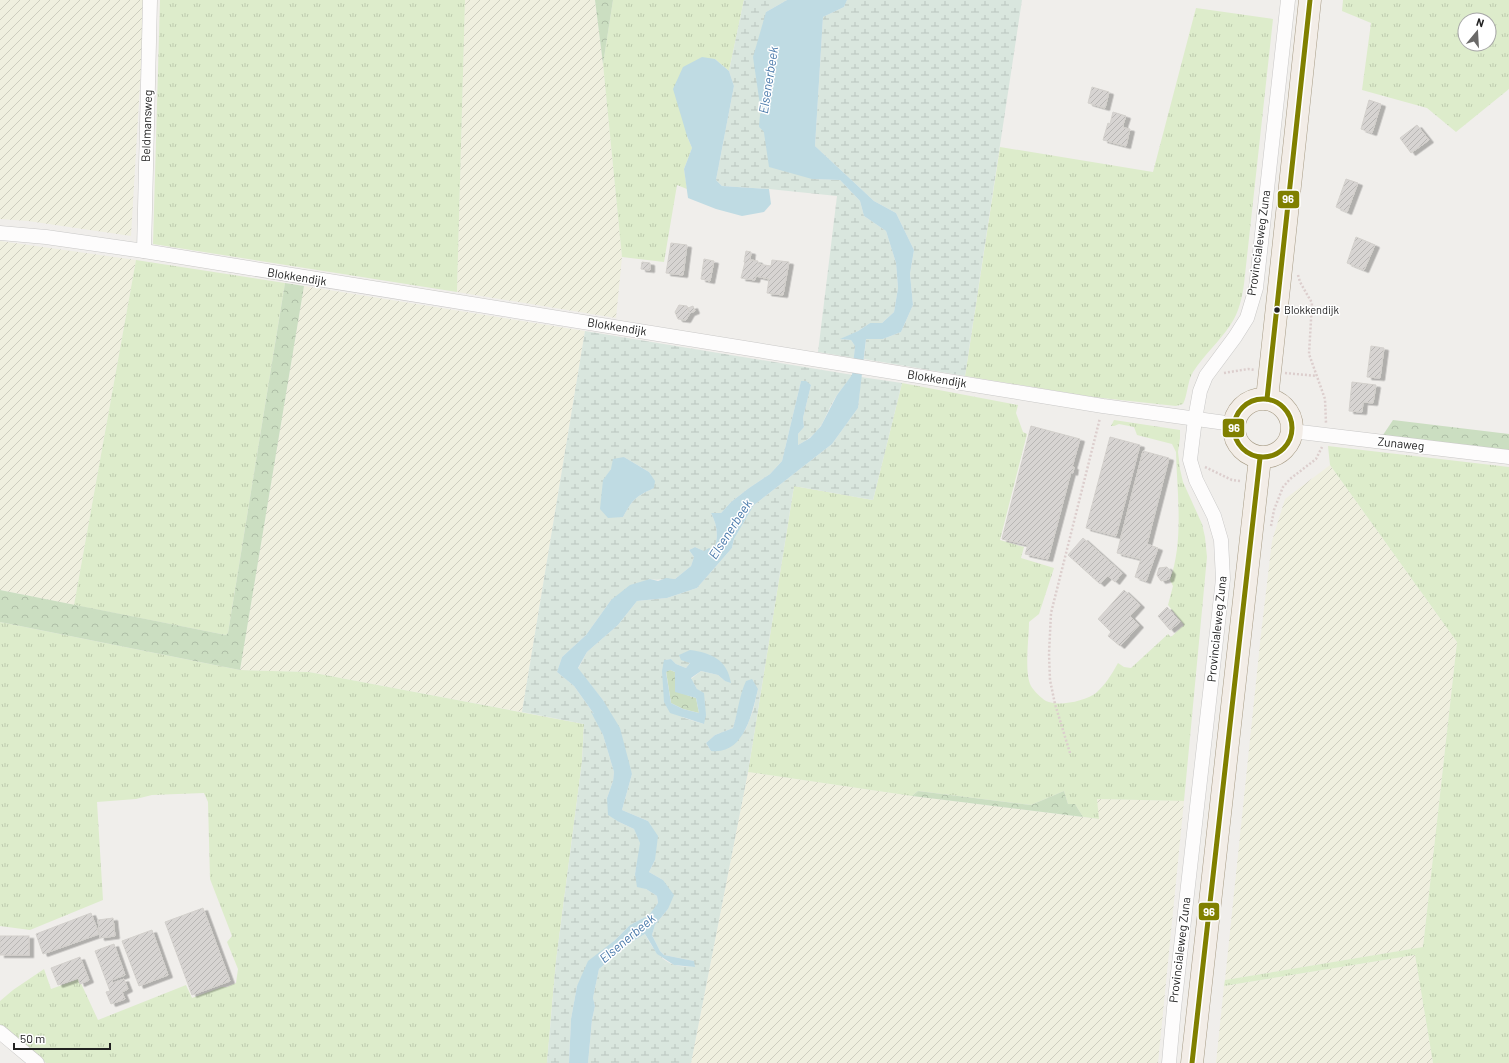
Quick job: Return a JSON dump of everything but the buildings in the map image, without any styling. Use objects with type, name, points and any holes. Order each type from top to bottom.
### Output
[{"type":"main road","name":"Provincialeweg Zuna","points":[[1267,399],[1310,0]]},
{"type":"main road","points":[[1267,399],[1283,407],[1291,419],[1292,431],[1288,443],[1283,450],[1273,456],[1260,458],[1247,453],[1238,445],[1234,434],[1233,424],[1237,413],[1243,406],[1254,400],[1267,399]]},
{"type":"main road","name":"Provincialeweg Zuna","points":[[1192,1063],[1260,458]]},
{"type":"street","name":"Beldmansweg","points":[[144,251],[150,0]]},
{"type":"street","name":"Provincialeweg Zuna","points":[[1169,1063],[1223,579],[1221,540],[1214,516],[1196,480],[1190,460],[1200,391],[1206,376],[1247,318],[1256,288],[1288,0]]},
{"type":"street","name":"Blokkendijk","points":[[0,233],[46,237],[144,251],[1103,406],[1233,424]]},
{"type":"street","name":"Zunaweg","points":[[1292,431],[1509,456]]},
{"type":"street","points":[[0,1032],[37,1063]]},
{"type":"path","points":[[1190,460],[1232,480],[1283,487],[1290,479],[1316,459],[1326,436],[1325,399],[1309,354],[1312,303],[1300,282],[1297,272]]},
{"type":"path","points":[[1070,753],[1055,704],[1050,680],[1049,654],[1051,613],[1103,406]]},
{"type":"green space","points":[[0,0],[145,0],[131,236],[28,221],[0,219]]},
{"type":"green space","points":[[160,0],[465,0],[457,292],[153,244]]},
{"type":"green space","points":[[465,0],[595,0],[603,64],[622,257],[616,318],[457,292]]},
{"type":"green space","points":[[595,0],[613,0],[603,64]]},
{"type":"green space","points":[[613,0],[744,0],[729,71],[715,59],[687,136],[692,148],[684,169],[687,189],[677,185],[664,262],[622,257],[603,64]]},
{"type":"green space","points":[[744,0],[787,0],[766,12],[812,179],[840,180],[860,201],[864,216],[886,231],[896,263],[898,288],[894,312],[882,323],[870,323],[858,331],[841,339],[851,340],[855,346],[854,358],[818,352],[837,196],[722,186],[716,180],[734,86],[729,71]]},
{"type":"green space","points":[[847,0],[1022,0],[965,376],[864,359],[866,339],[883,339],[901,332],[913,305],[910,274],[914,250],[896,213],[874,201],[815,146],[823,17],[844,7]]},
{"type":"green space","points":[[1343,0],[1509,0],[1509,89],[1456,132],[1427,108],[1362,90],[1371,23],[1342,11]]},
{"type":"green space","points":[[1196,8],[1273,19],[1241,300],[1231,324],[1193,372],[1183,404],[1176,406],[1093,397],[965,376],[1000,147],[1153,172]]},
{"type":"green space","points":[[0,241],[136,260],[74,605],[0,590]]},
{"type":"green space","points":[[136,260],[285,283],[228,633],[226,635],[74,605]]},
{"type":"green space","points":[[285,283],[304,286],[240,670],[0,622],[0,590],[226,635],[228,633]]},
{"type":"green space","points":[[304,286],[585,331],[522,712],[309,672],[240,670]]},
{"type":"green space","points":[[585,331],[853,375],[837,395],[819,429],[798,445],[798,434],[804,427],[803,418],[811,385],[801,381],[782,461],[770,474],[731,502],[721,513],[711,513],[717,531],[714,549],[704,551],[695,547],[689,550],[694,557],[691,566],[675,579],[650,579],[611,600],[586,635],[562,657],[557,672],[574,686],[601,724],[593,714],[603,735],[614,772],[613,781],[607,798],[619,822],[634,829],[641,843],[635,874],[646,889],[657,896],[658,904],[649,915],[630,925],[614,941],[577,986],[571,1019],[569,1063],[547,1063],[556,961],[582,762],[584,724],[522,712]],"holes":[[[624,457],[649,472],[654,488],[635,499],[623,517],[603,481],[611,469]]]},
{"type":"green space","points":[[861,377],[902,383],[873,500],[794,486],[748,772],[691,1063],[588,1063],[592,1020],[595,1006],[593,998],[599,969],[630,943],[645,934],[657,953],[666,961],[675,965],[694,967],[694,961],[664,955],[660,951],[652,935],[655,925],[668,909],[663,880],[649,872],[655,860],[648,821],[622,810],[632,774],[603,700],[578,669],[587,652],[618,625],[637,601],[667,598],[697,588],[732,548],[734,539],[754,505],[832,444],[858,408]],"holes":[[[671,659],[676,664],[686,668],[690,663],[730,679],[725,681],[718,675],[701,671],[691,679],[705,702],[704,724],[684,718],[664,702],[664,660]],[[758,689],[753,711],[745,731],[711,751],[706,743],[715,735],[733,728],[739,707]]]},
{"type":"green space","points":[[902,383],[1018,405],[1016,413],[1023,432],[1027,434],[1000,540],[1024,547],[1021,558],[1054,568],[1039,614],[1029,622],[1027,655],[1028,673],[1031,686],[1042,698],[1051,703],[1079,701],[1091,696],[1096,693],[1105,683],[1118,663],[1124,667],[1131,668],[1168,634],[1171,637],[1184,625],[1168,605],[1173,586],[1170,580],[1177,549],[1179,516],[1176,452],[1172,444],[1137,435],[1134,427],[1119,424],[1111,426],[1114,420],[1180,430],[1178,452],[1180,469],[1183,482],[1202,524],[1207,557],[1184,801],[1097,799],[1099,819],[1083,817],[1075,804],[1068,804],[1064,791],[1031,805],[918,791],[912,796],[748,772],[794,486],[873,500]]},
{"type":"green space","points":[[1393,420],[1509,434],[1509,450],[1383,435]]},
{"type":"green space","points":[[1328,446],[1509,467],[1509,1063],[1433,1063],[1415,955],[1224,986],[1225,980],[1423,947],[1457,642],[1330,465]]},
{"type":"green space","points":[[1330,465],[1457,642],[1423,947],[1225,980],[1272,541],[1285,499]]},
{"type":"green space","points":[[0,622],[240,670],[309,672],[584,724],[582,762],[556,961],[547,1063],[46,1063],[0,1026],[0,1001],[13,990],[44,969],[51,989],[79,979],[98,1020],[186,985],[192,998],[222,987],[227,987],[236,983],[238,969],[227,942],[232,936],[210,879],[208,802],[204,793],[152,795],[136,799],[97,802],[103,900],[30,930],[0,926]]},
{"type":"green space","points":[[670,670],[675,672],[677,687],[686,695],[696,698],[699,713],[683,709],[671,703],[666,671]]},
{"type":"green space","points":[[748,772],[912,796],[1098,819],[1097,799],[1184,801],[1158,1063],[691,1063]]},
{"type":"green space","points":[[918,791],[1031,805],[1064,791],[1068,804],[1075,804],[1083,817],[912,796]]},
{"type":"green space","points":[[1415,955],[1433,1063],[1216,1063],[1224,986]]},
{"type":"water","points":[[787,0],[847,0],[844,7],[823,17],[815,146],[874,201],[896,213],[914,250],[910,274],[913,305],[901,332],[883,339],[866,339],[858,408],[832,444],[754,505],[734,539],[732,548],[697,588],[667,598],[637,601],[618,625],[587,652],[578,668],[603,700],[620,728],[632,774],[622,810],[648,821],[658,836],[655,860],[649,872],[663,880],[674,895],[668,909],[655,925],[652,935],[660,951],[664,955],[694,961],[695,967],[674,965],[657,954],[645,934],[630,943],[599,969],[593,998],[595,1006],[592,1020],[588,1063],[569,1063],[571,1019],[577,986],[588,961],[614,941],[630,925],[649,915],[658,903],[657,896],[646,889],[637,887],[635,874],[640,843],[634,829],[608,815],[607,798],[613,781],[614,772],[603,735],[591,712],[594,714],[574,686],[557,672],[562,657],[586,635],[611,600],[630,585],[650,579],[658,581],[666,578],[675,579],[691,566],[694,557],[689,550],[695,547],[704,551],[709,548],[714,549],[717,531],[711,513],[721,513],[731,502],[770,474],[782,461],[801,381],[806,381],[811,385],[803,418],[804,427],[798,434],[798,445],[810,438],[821,426],[837,395],[852,375],[855,346],[851,340],[840,339],[858,331],[870,323],[882,323],[894,312],[898,288],[896,263],[886,231],[864,216],[860,201],[840,180],[812,179],[769,167],[753,57],[766,12]]},
{"type":"water","points":[[702,57],[715,59],[729,71],[734,86],[716,180],[722,186],[769,189],[771,204],[764,212],[742,216],[716,209],[688,198],[684,169],[692,148],[673,89],[683,67]]},
{"type":"water","points":[[624,457],[649,472],[655,481],[654,488],[635,499],[623,517],[608,518],[600,509],[603,480],[611,469],[613,459]]},
{"type":"water","points":[[690,650],[711,655],[722,663],[729,675],[731,683],[725,681],[718,675],[701,671],[691,678],[697,689],[704,693],[706,715],[704,724],[670,713],[664,702],[662,671],[664,660],[671,659],[676,664],[686,668],[690,663],[681,660],[679,655]],"holes":[[[670,670],[675,672],[675,692],[696,698],[699,713],[683,709],[671,703],[666,672]]]},
{"type":"water","points":[[752,679],[758,689],[753,710],[745,731],[739,740],[731,747],[722,751],[711,751],[706,743],[715,735],[733,728],[740,698],[746,681]]},
{"type":"waterway","name":"Elsenerbeek","points":[[762,115],[761,126],[767,132]]},
{"type":"transit line","name":"96","points":[[1267,399],[1310,0]]},
{"type":"transit line","name":"96","points":[[1257,399],[1269,399],[1284,407],[1292,422],[1292,428],[1292,434],[1284,449],[1269,457],[1257,457],[1242,449],[1234,434],[1234,422],[1242,407],[1257,399]]},
{"type":"transit line","name":"96","points":[[1192,1063],[1260,458]]},
{"type":"place","name":"Blokkendijk","points":[[1277,310]]}]
